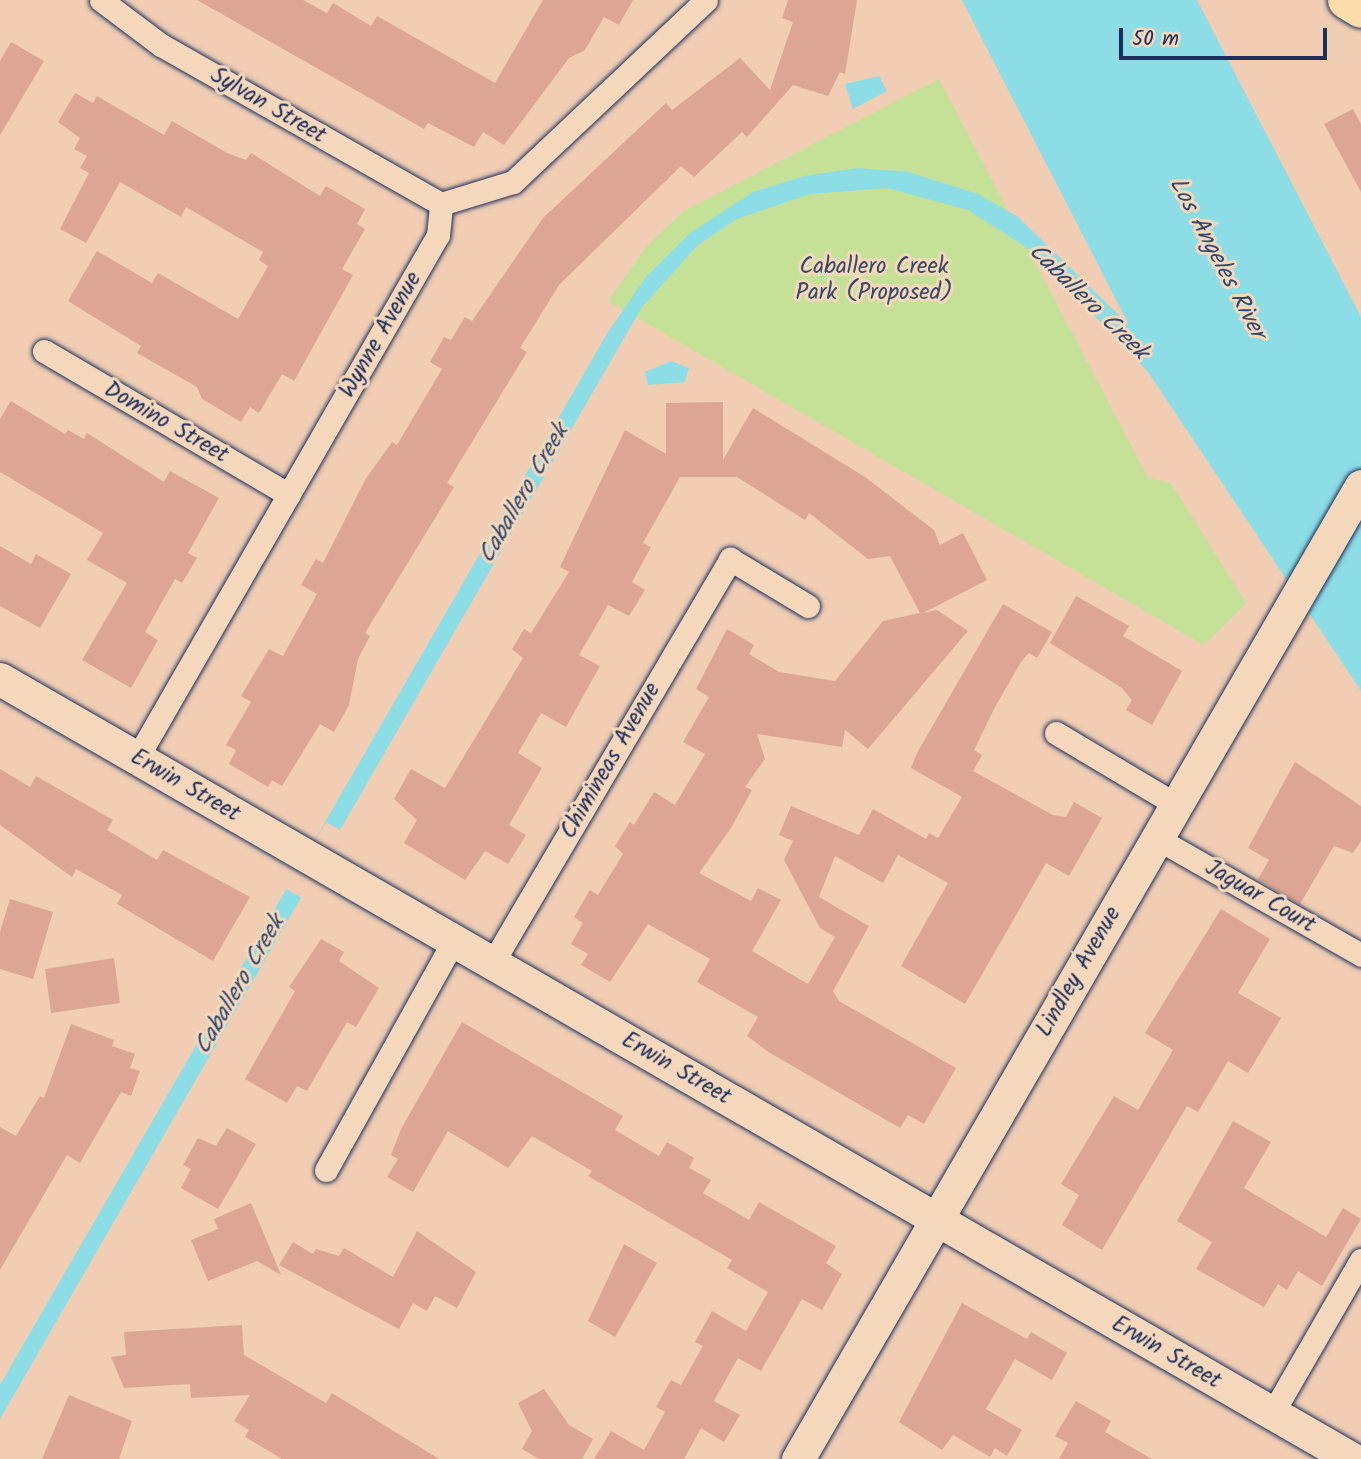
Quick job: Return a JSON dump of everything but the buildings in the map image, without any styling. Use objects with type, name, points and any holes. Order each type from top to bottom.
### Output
[{"type":"main road","points":[[1346,0],[1361,9]]},
{"type":"street","name":"Sylvan Street","points":[[101,0],[161,46],[441,204]]},
{"type":"street","points":[[441,204],[513,182],[706,0]]},
{"type":"street","name":"Wynne Avenue","points":[[137,758],[438,235],[441,204]]},
{"type":"street","name":"Domino Street","points":[[44,351],[289,495]]},
{"type":"street","name":"Lindley Avenue","points":[[799,1459],[1361,486]]},
{"type":"street","name":"Chimineas Avenue","points":[[493,962],[730,559],[808,606]]},
{"type":"street","name":"Erwin Street","points":[[0,679],[1352,1459]]},
{"type":"street","points":[[1056,733],[1177,805]]},
{"type":"street","name":"Jaguar Court","points":[[1158,839],[1361,955]]},
{"type":"street","points":[[326,1170],[454,940]]},
{"type":"street","points":[[1272,1414],[1361,1260]]},
{"type":"green space","name":"Caballero Creek Park (Proposed)","points":[[939,79],[1148,478],[1171,483],[1246,603],[1204,645],[608,301],[646,247],[684,211]]},
{"type":"water","points":[[962,0],[1197,0],[1361,317],[1361,691],[1148,372],[1035,253],[968,210],[887,188],[810,194],[737,219],[698,245],[642,307],[0,1419],[0,1385],[608,332],[646,277],[690,233],[753,192],[804,176],[858,168],[908,172],[978,194],[1018,217],[1129,325]]},
{"type":"water","points":[[879,76],[887,91],[853,109],[845,84]]},
{"type":"water","points":[[671,361],[689,368],[685,382],[648,385],[645,372]]},
{"type":"pier","points":[[326,822],[342,831],[302,898],[286,889]]},
{"type":"water label","name":"Los Angeles River","points":[[1217,258]]},
{"type":"water label","name":"Caballero Creek","points":[[1088,302]]},
{"type":"water label","name":"Caballero Creek","points":[[524,494]]},
{"type":"water label","name":"Caballero Creek","points":[[240,985]]}]
